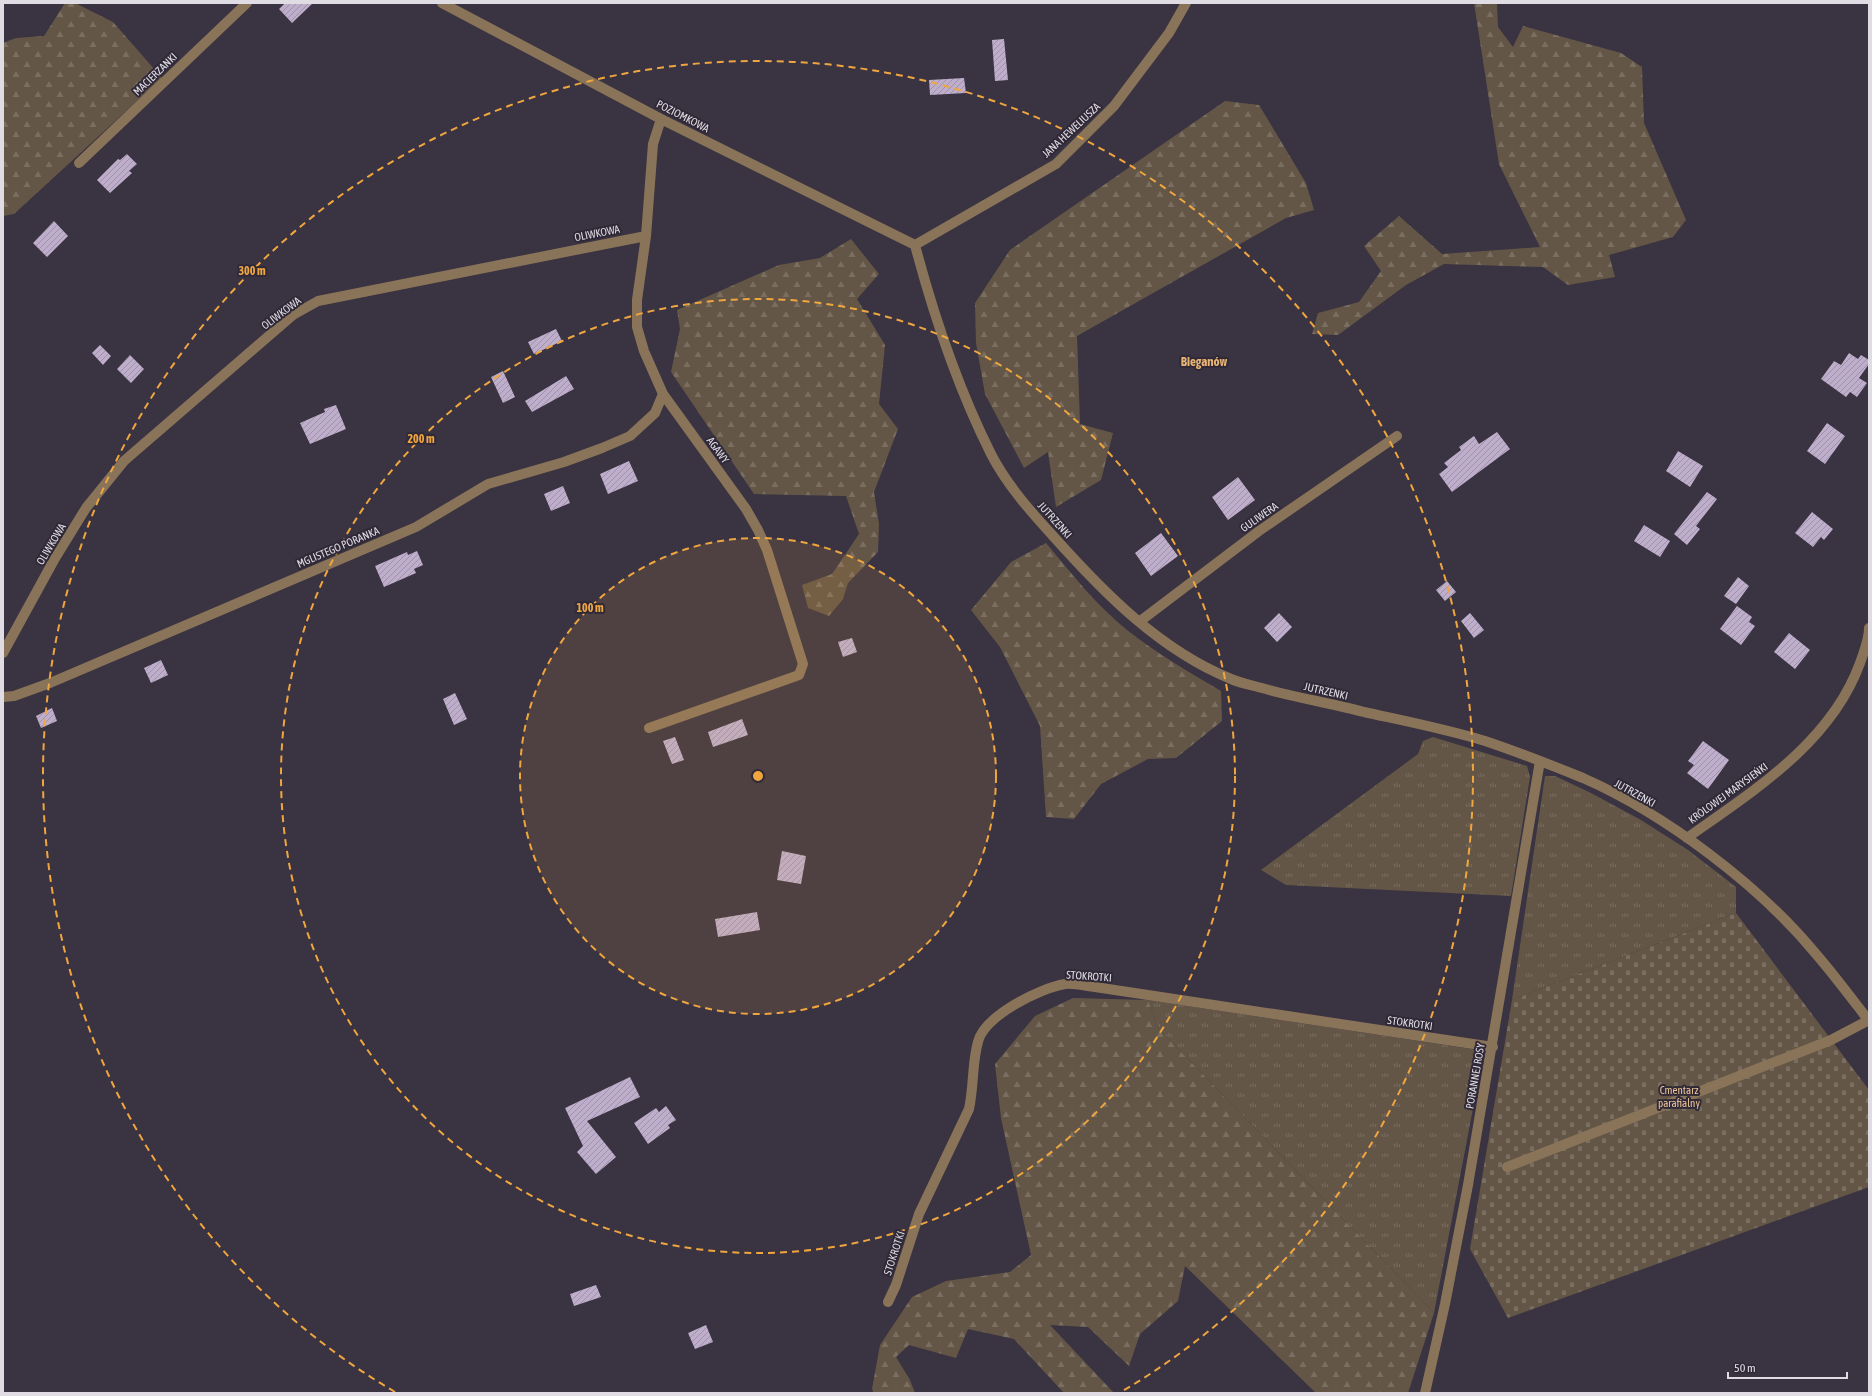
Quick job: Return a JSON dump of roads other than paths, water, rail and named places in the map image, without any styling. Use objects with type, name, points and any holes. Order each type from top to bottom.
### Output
[{"type":"street","name":"MACIERZANKI","points":[[79,163],[247,3]]},
{"type":"street","name":"POZIOMKOWA","points":[[442,3],[458,6],[661,119],[915,246]]},
{"type":"street","name":"JANA HEWELIUSZA","points":[[915,246],[1056,164],[1114,106],[1170,32],[1186,3]]},
{"type":"street","points":[[646,236],[653,144],[661,119]]},
{"type":"street","name":"AGAWY","points":[[646,236],[637,300],[638,327],[644,350],[663,394],[746,509],[758,530],[767,550],[803,664],[799,674],[650,728]]},
{"type":"street","name":"OLIWKOWA","points":[[3,653],[54,560],[86,508],[124,461],[293,315],[318,301],[646,236]]},
{"type":"street","name":"JUTRZENKI","points":[[915,246],[928,296],[948,356],[992,456],[1025,504],[1045,527],[1100,588],[1139,622],[1202,665],[1234,680],[1484,741],[1540,761],[1586,780],[1635,806],[1687,838],[1727,868],[1770,906],[1815,952],[1869,1021]]},
{"type":"street","name":"MGLISTEGO PORANKA","points":[[3,697],[14,696],[50,683],[416,527],[488,484],[564,462],[630,436],[655,413],[663,394]]},
{"type":"street","name":"GULIWERA","points":[[1139,622],[1259,531],[1397,436]]},
{"type":"street","name":"KRÓLOWEJ MARYSIEŃKI","points":[[1687,838],[1769,779],[1815,735],[1838,707],[1855,676],[1863,653],[1869,628]]},
{"type":"street","name":"PORANNEJ ROSY","points":[[1425,1393],[1468,1185],[1493,1047],[1540,761]]},
{"type":"street","name":"STOKROTKI","points":[[888,1302],[896,1285],[919,1214],[969,1109],[978,1041],[985,1028],[996,1017],[1028,997],[1065,984],[1095,987],[1493,1047]]},
{"type":"street","points":[[1507,1167],[1831,1040],[1869,1021]]},
{"type":"district","name":"Bieganów","points":[[1204,361]]},
{"type":"park label","name":"Cmentarz parafialny","points":[[1679,1096]]}]
